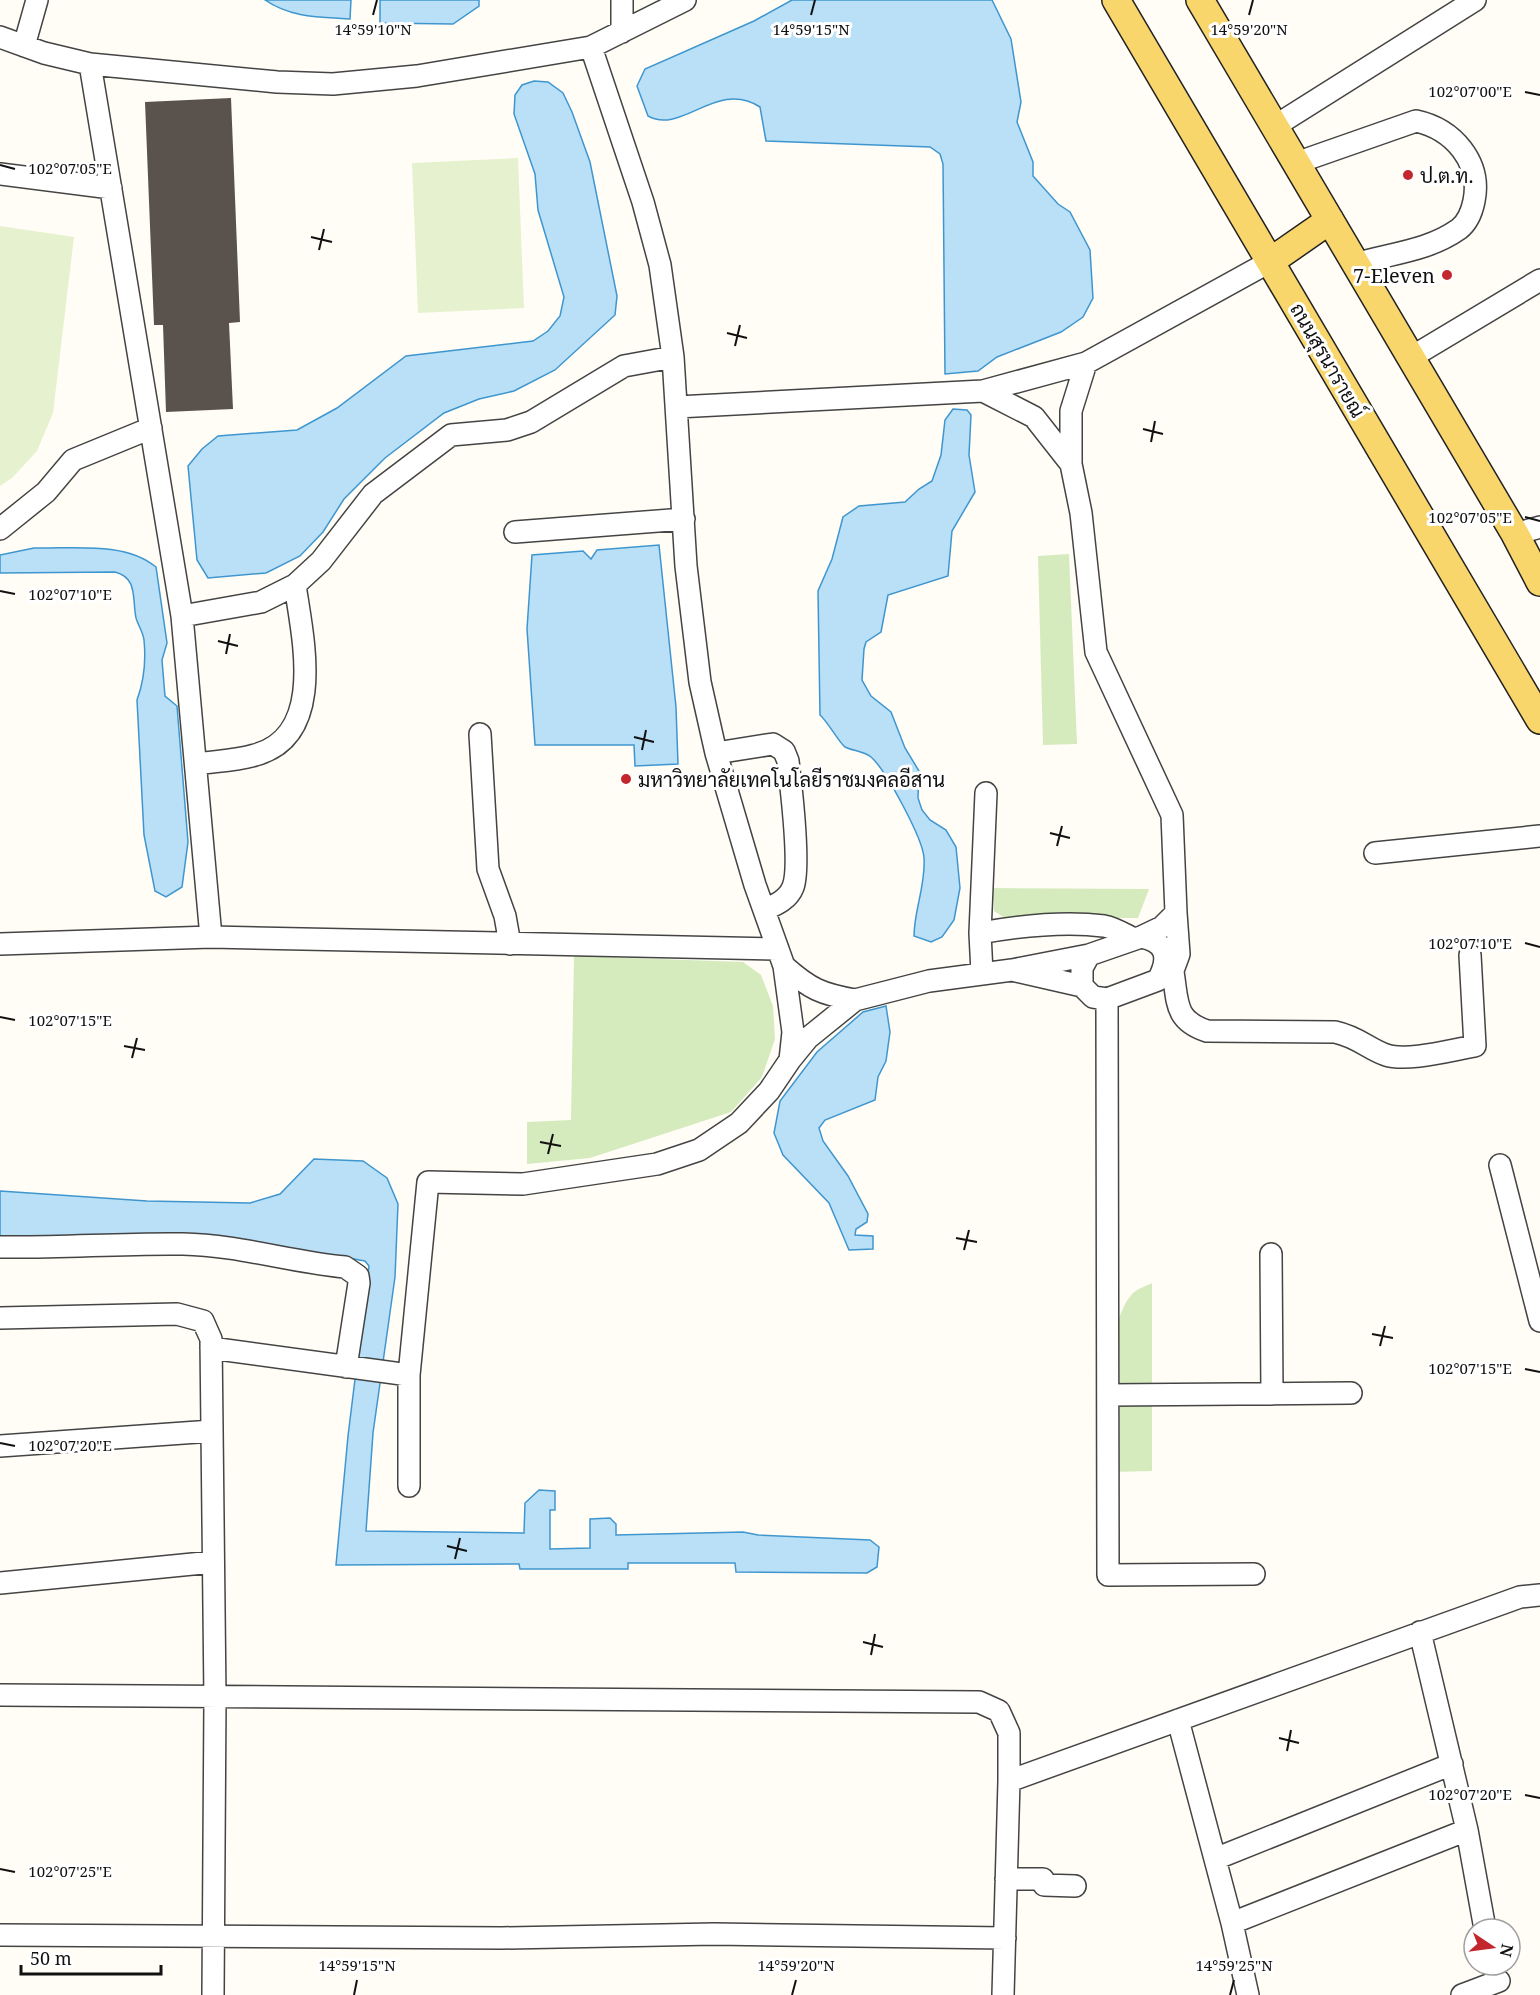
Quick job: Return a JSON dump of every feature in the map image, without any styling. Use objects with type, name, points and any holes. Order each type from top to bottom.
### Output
[{"type":"main road","name":"ถนนสุรนารายณ์","points":[[1116,0],[1540,720]]},
{"type":"main road","points":[[1200,0],[1410,358],[1527,531],[1540,582]]},
{"type":"main road","points":[[1271,261],[1330,220]]},
{"type":"street","points":[[24,46],[36,0]]},
{"type":"street","points":[[622,0],[622,32]]},
{"type":"street","points":[[0,37],[44,54],[90,64],[278,82],[333,84],[417,76],[591,47],[685,0]]},
{"type":"street","points":[[1275,126],[1475,0]]},
{"type":"street","points":[[591,47],[643,202],[660,265],[678,407],[684,519],[700,682],[716,753],[781,958],[793,1032],[790,1060]]},
{"type":"street","points":[[90,64],[182,616],[211,937]]},
{"type":"street","points":[[1296,163],[1416,121],[1431,124],[1449,135],[1473,166],[1477,186],[1471,212],[1462,226],[1434,245],[1355,264]]},
{"type":"street","points":[[0,174],[111,188]]},
{"type":"street","points":[[678,407],[983,391],[1086,363],[1271,261]]},
{"type":"street","points":[[1410,358],[1540,280]]},
{"type":"street","points":[[182,616],[261,602],[295,585],[321,561],[373,494],[451,435],[515,427],[531,422],[624,366],[673,357]]},
{"type":"street","points":[[1012,969],[1083,986],[1093,997],[1107,999],[1166,976],[1179,954],[1172,815],[1096,652],[1081,513],[1071,464],[1071,411],[1086,363]]},
{"type":"street","points":[[983,391],[1034,417],[1071,464]]},
{"type":"street","points":[[0,529],[46,492],[73,460],[151,428]]},
{"type":"street","points":[[514,532],[684,519]]},
{"type":"street","points":[[196,764],[255,755],[278,745],[295,727],[300,712],[305,659],[295,585]]},
{"type":"street","points":[[480,734],[488,869],[506,916],[510,944]]},
{"type":"street","points":[[716,753],[773,744],[784,751],[788,761],[795,865],[794,885],[780,903],[764,910]]},
{"type":"street","points":[[982,973],[980,933],[986,794]]},
{"type":"street","points":[[1375,853],[1540,836]]},
{"type":"street","points":[[0,944],[211,937],[510,944],[781,958],[807,986],[831,996],[855,1000],[930,981],[1089,955],[1162,927],[1176,913]]},
{"type":"street","points":[[980,933],[1063,925],[1103,926],[1137,938],[1155,940],[1164,951],[1166,976],[1180,1010],[1184,1019],[1191,1025],[1207,1031],[1335,1032],[1354,1036],[1385,1054],[1399,1058],[1475,1046],[1470,954]]},
{"type":"street","points":[[1083,986],[1082,968],[1089,955]]},
{"type":"street","points":[[1107,999],[1108,1575],[1254,1574]]},
{"type":"street","points":[[409,1485],[409,1375],[428,1182],[523,1184],[657,1164],[699,1150],[739,1123],[769,1091],[808,1038],[855,1000]]},
{"type":"street","points":[[1500,1165],[1540,1321]]},
{"type":"street","points":[[0,1247],[77,1248],[183,1244],[225,1247],[345,1267],[358,1276],[359,1283],[347,1367]]},
{"type":"street","points":[[1270,1254],[1272,1394]]},
{"type":"street","points":[[0,1318],[177,1314],[203,1320],[211,1339],[215,1699],[213,1995]]},
{"type":"street","points":[[211,1348],[409,1375]]},
{"type":"street","points":[[1108,1395],[1351,1393]]},
{"type":"street","points":[[0,1446],[212,1431]]},
{"type":"street","points":[[0,1583],[213,1562]]},
{"type":"street","points":[[1009,1781],[1420,1632],[1520,1597],[1540,1595]]},
{"type":"street","points":[[1420,1632],[1467,1830],[1483,1917]]},
{"type":"street","points":[[0,1695],[215,1699],[979,1702],[999,1711],[1009,1733],[1003,1995]]},
{"type":"street","points":[[1178,1720],[1232,1923],[1248,1995]]},
{"type":"street","points":[[1215,1859],[1452,1764]]},
{"type":"street","points":[[1232,1923],[1467,1830]]},
{"type":"street","points":[[1006,1879],[1042,1879],[1044,1885],[1075,1886]]},
{"type":"street","points":[[0,1935],[502,1938],[714,1934],[1005,1938]]},
{"type":"street","points":[[1462,1995],[1498,1980]]},
{"type":"green space","points":[[518,158],[524,308],[418,313],[412,163]]},
{"type":"green space","points":[[0,226],[74,237],[53,413],[37,451],[12,478],[0,486]]},
{"type":"green space","points":[[1069,554],[1077,744],[1043,745],[1038,556]]},
{"type":"green space","points":[[993,888],[1149,889],[1138,918],[1005,918],[994,911]]},
{"type":"green space","points":[[574,956],[743,962],[761,975],[773,1006],[775,1039],[762,1077],[731,1112],[590,1158],[527,1164],[527,1122],[571,1120]]},
{"type":"green space","points":[[1152,1283],[1152,1471],[1113,1472],[1110,1379],[1116,1330],[1122,1310],[1132,1294]]},
{"type":"water","points":[[265,0],[351,0],[350,19],[295,13]]},
{"type":"water","points":[[380,0],[479,0],[479,6],[453,24],[380,23]]},
{"type":"water","points":[[792,0],[992,0],[1011,39],[1021,102],[1017,122],[1033,162],[1033,176],[1058,204],[1070,212],[1090,250],[1093,298],[1083,317],[1061,332],[997,357],[978,371],[945,374],[943,164],[940,154],[930,147],[766,141],[760,107],[744,100],[729,99],[674,119],[661,120],[648,116],[637,86],[645,69],[754,21]]},
{"type":"water","points":[[534,81],[548,82],[563,93],[590,162],[617,296],[615,315],[555,370],[514,391],[479,399],[444,413],[385,458],[344,499],[323,532],[300,556],[266,573],[208,578],[197,560],[188,466],[202,449],[218,436],[297,430],[337,408],[406,356],[533,341],[548,331],[560,316],[564,297],[538,210],[535,174],[514,114],[515,95],[522,85]]},
{"type":"water","points":[[953,409],[967,410],[971,415],[969,455],[975,492],[952,531],[948,576],[888,595],[881,632],[866,642],[862,680],[871,696],[891,712],[905,748],[919,771],[918,798],[922,810],[930,820],[946,830],[956,847],[960,888],[954,920],[942,937],[931,942],[914,936],[924,858],[911,821],[878,764],[868,755],[845,747],[820,715],[818,591],[832,559],[843,517],[859,506],[905,502],[932,481],[941,455],[945,420]]},
{"type":"water","points":[[659,545],[676,707],[678,764],[635,766],[634,745],[535,745],[527,629],[532,555],[583,551],[591,559],[597,550]]},
{"type":"water","points":[[34,548],[114,550],[129,553],[156,567],[167,643],[162,660],[165,696],[177,706],[188,842],[182,887],[166,897],[155,891],[144,835],[137,700],[143,678],[145,648],[136,618],[131,584],[115,572],[0,573],[0,555]]},
{"type":"water","points":[[886,1006],[890,1032],[886,1061],[878,1077],[875,1100],[825,1120],[819,1128],[823,1141],[848,1176],[868,1214],[867,1222],[856,1229],[855,1235],[873,1236],[873,1249],[849,1250],[829,1203],[783,1155],[774,1133],[780,1101],[817,1052],[863,1012]]},
{"type":"water","points":[[314,1159],[363,1161],[387,1178],[398,1204],[395,1277],[373,1433],[366,1531],[524,1533],[525,1503],[539,1490],[555,1491],[555,1510],[550,1510],[550,1549],[590,1548],[590,1519],[610,1518],[616,1524],[616,1535],[743,1532],[758,1535],[870,1540],[879,1547],[877,1567],[867,1573],[736,1572],[735,1563],[628,1563],[628,1569],[520,1569],[519,1564],[336,1565],[348,1436],[369,1266],[365,1261],[274,1248],[183,1242],[0,1236],[0,1191],[147,1201],[250,1203],[280,1194]]},
{"type":"building","points":[[231,98],[240,322],[229,323],[233,409],[166,412],[163,325],[154,325],[145,102]]},
{"type":"place","name":"ป.ต.ท.","points":[[1408,175]]},
{"type":"place","name":"7-Eleven","points":[[1447,275]]},
{"type":"place","name":"มหาวิทยาลัยเทคโนโลยีราชมงคลอีสาน","points":[[626,779]]}]
